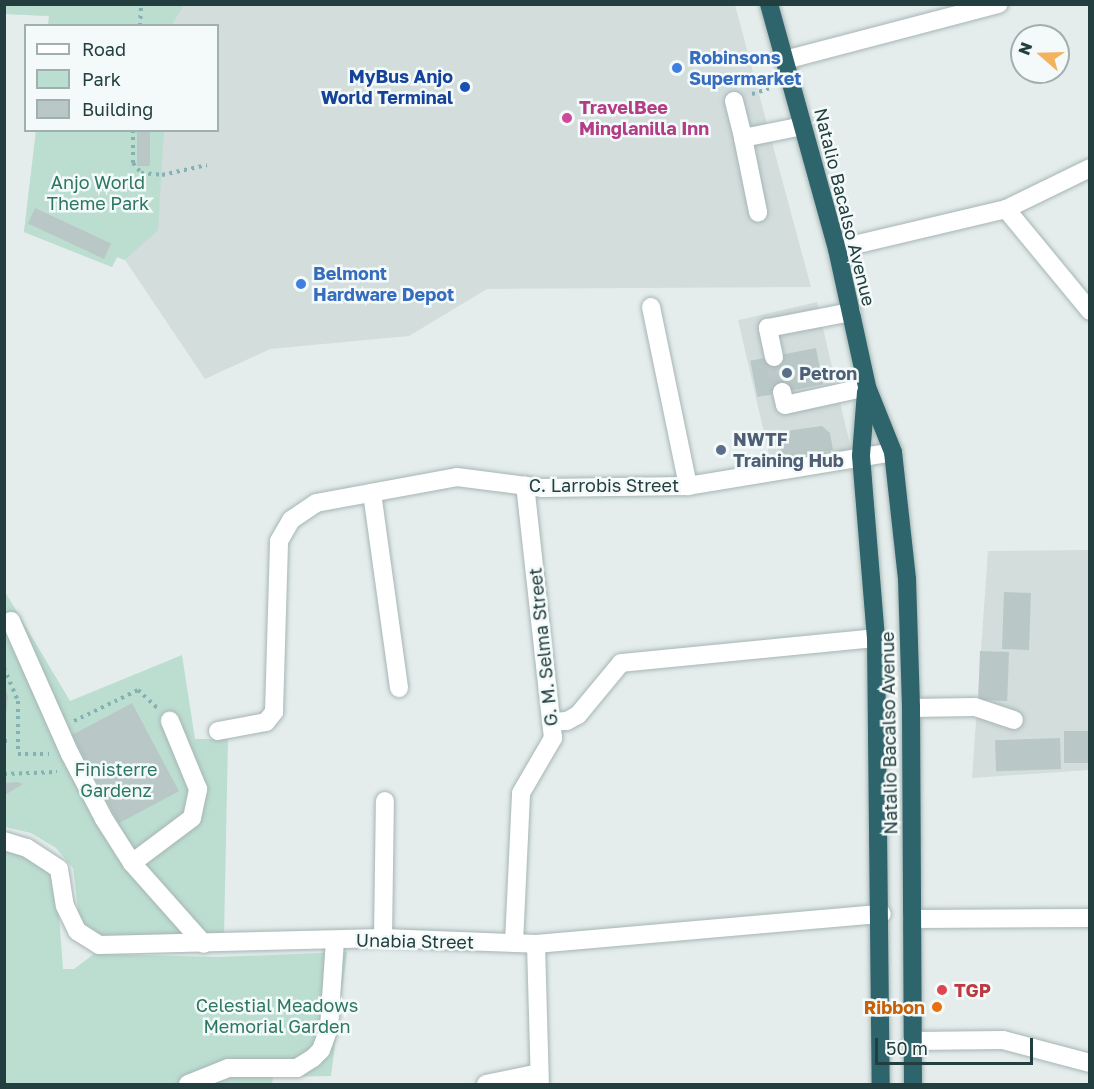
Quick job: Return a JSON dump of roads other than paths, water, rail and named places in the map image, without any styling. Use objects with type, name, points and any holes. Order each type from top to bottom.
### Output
[{"type":"highway","name":"Natalio Bacalso Avenue","points":[[769,4],[837,249],[867,387],[893,452],[907,579],[911,708],[913,1084]]},
{"type":"highway","name":"Natalio Bacalso Avenue","points":[[867,387],[861,456],[876,638],[882,914],[881,1084]]},
{"type":"street","points":[[785,60],[999,4]]},
{"type":"street","points":[[734,101],[758,212]]},
{"type":"street","points":[[743,138],[803,126]]},
{"type":"street","points":[[837,249],[1006,209],[1089,168]]},
{"type":"street","points":[[1006,209],[1089,310]]},
{"type":"street","points":[[651,307],[688,486]]},
{"type":"street","points":[[774,357],[768,328],[851,312]]},
{"type":"street","points":[[782,392],[785,405],[867,387]]},
{"type":"street","name":"C. Larrobis Street","points":[[218,731],[266,722],[274,712],[279,542],[291,520],[316,503],[457,477],[525,486],[688,486],[893,452]]},
{"type":"street","name":"G. M. Selma Street","points":[[514,944],[521,793],[549,749],[553,738],[525,486]]},
{"type":"street","points":[[372,493],[399,688]]},
{"type":"street","points":[[11,621],[70,754],[132,863],[204,944]]},
{"type":"street","points":[[551,722],[567,722],[578,715],[621,663],[876,638]]},
{"type":"street","points":[[911,708],[975,707],[1014,720]]},
{"type":"street","points":[[132,863],[192,818],[198,789],[170,721]]},
{"type":"street","points":[[383,938],[385,801]]},
{"type":"street","name":"Unabia Street","points":[[4,841],[27,848],[59,869],[65,906],[77,931],[99,945],[335,941],[383,938],[536,944],[882,914]]},
{"type":"street","points":[[912,920],[1089,918]]},
{"type":"street","points":[[188,1084],[228,1068],[297,1068],[317,1054],[329,1028],[335,941]]},
{"type":"street","points":[[486,1084],[539,1079],[536,944]]},
{"type":"street","points":[[912,1041],[1003,1040],[1089,1063]]},
{"type":"tunnel","points":[[774,357],[782,392]]},
{"type":"place","name":"Robinsons Supermarket","points":[[677,68]]},
{"type":"place","name":"MyBus Anjo World Terminal","points":[[465,87]]},
{"type":"place","name":"TravelBee Minglanilla Inn","points":[[567,118]]},
{"type":"place","name":"Belmont Hardware Depot","points":[[301,284]]},
{"type":"place","name":"Petron","points":[[787,373]]},
{"type":"place","name":"NWTF Training Hub","points":[[721,450]]},
{"type":"place","name":"TGP","points":[[942,990]]},
{"type":"place","name":"Ribbon","points":[[937,1007]]},
{"type":"park label","name":"Anjo World Theme Park","points":[[98,193]]},
{"type":"park label","name":"Finisterre Gardenz","points":[[116,780]]},
{"type":"park label","name":"Celestial Meadows Memorial Garden","points":[[277,1016]]}]
